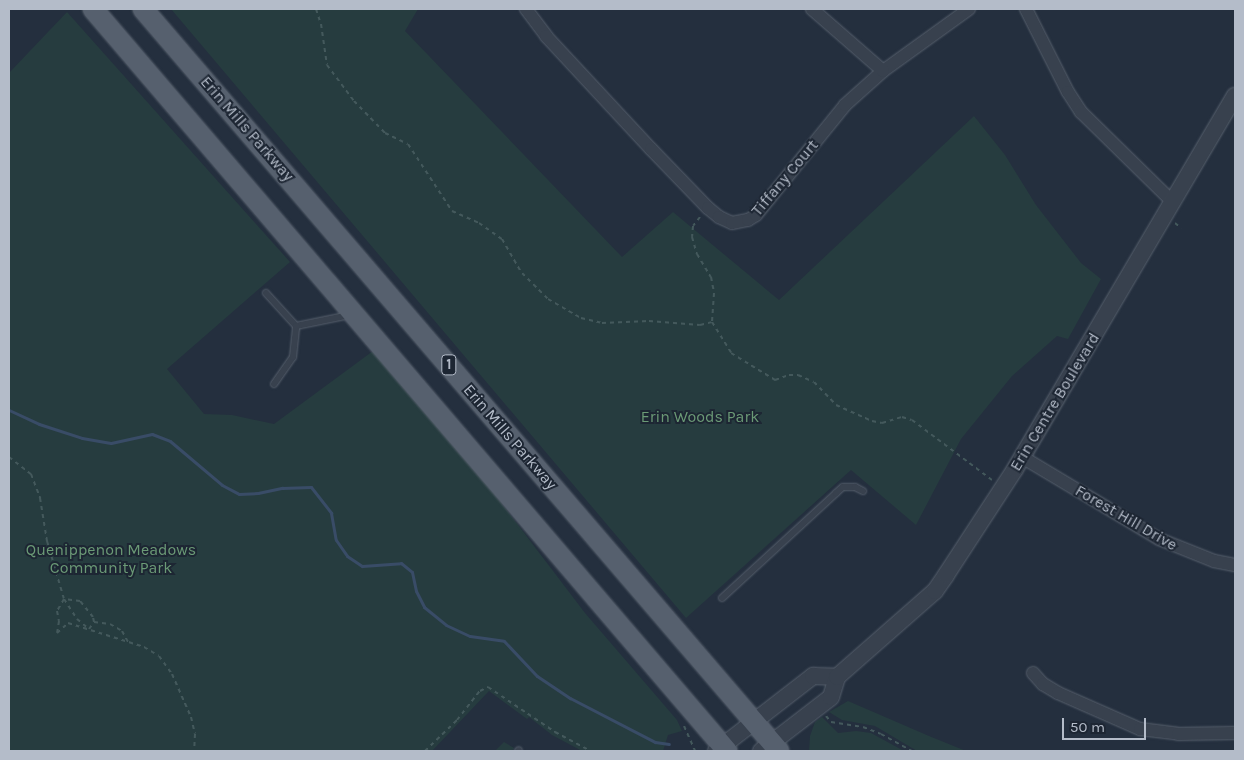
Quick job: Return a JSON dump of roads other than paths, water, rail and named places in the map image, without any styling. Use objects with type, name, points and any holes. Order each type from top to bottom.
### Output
[{"type":"main road","points":[[93,9],[722,750]]},
{"type":"main road","name":"Erin Mills Parkway","points":[[144,9],[755,721],[771,748]]},
{"type":"street","name":"Tiffany Court","points":[[526,9],[546,36],[708,208],[719,218],[732,223],[748,220],[756,215],[845,105],[883,71],[968,9]]},
{"type":"street","points":[[812,9],[883,71]]},
{"type":"street","points":[[1026,9],[1068,92],[1081,112],[1173,202]]},
{"type":"street","name":"Erin Centre Boulevard","points":[[771,748],[831,697],[836,677],[935,590],[1004,488],[1235,96]]},
{"type":"street","name":"Forest Hill Drive","points":[[1022,457],[1159,539],[1214,561],[1235,565]]},
{"type":"street","points":[[1033,673],[1043,684],[1058,693],[1140,729],[1178,734],[1235,733]]},
{"type":"street","points":[[722,750],[755,721],[813,676],[836,677]]},
{"type":"lane","points":[[266,293],[296,326],[293,356],[274,384]]},
{"type":"lane","points":[[296,326],[354,315]]},
{"type":"lane","points":[[722,598],[843,487],[855,487],[863,491]]},
{"type":"waterway","points":[[9,410],[39,424],[82,438],[111,443],[152,434],[170,441],[222,485],[239,494],[258,493],[282,488],[311,487],[331,513],[336,540],[347,556],[362,566],[401,563],[412,572],[416,591],[424,607],[446,625],[470,636],[504,641],[537,676],[570,698],[655,742],[669,744]]},
{"type":"park label","name":"Erin Woods Park","points":[[700,417]]},
{"type":"park label","name":"Quenippenon Meadows Community Park","points":[[111,559]]}]
